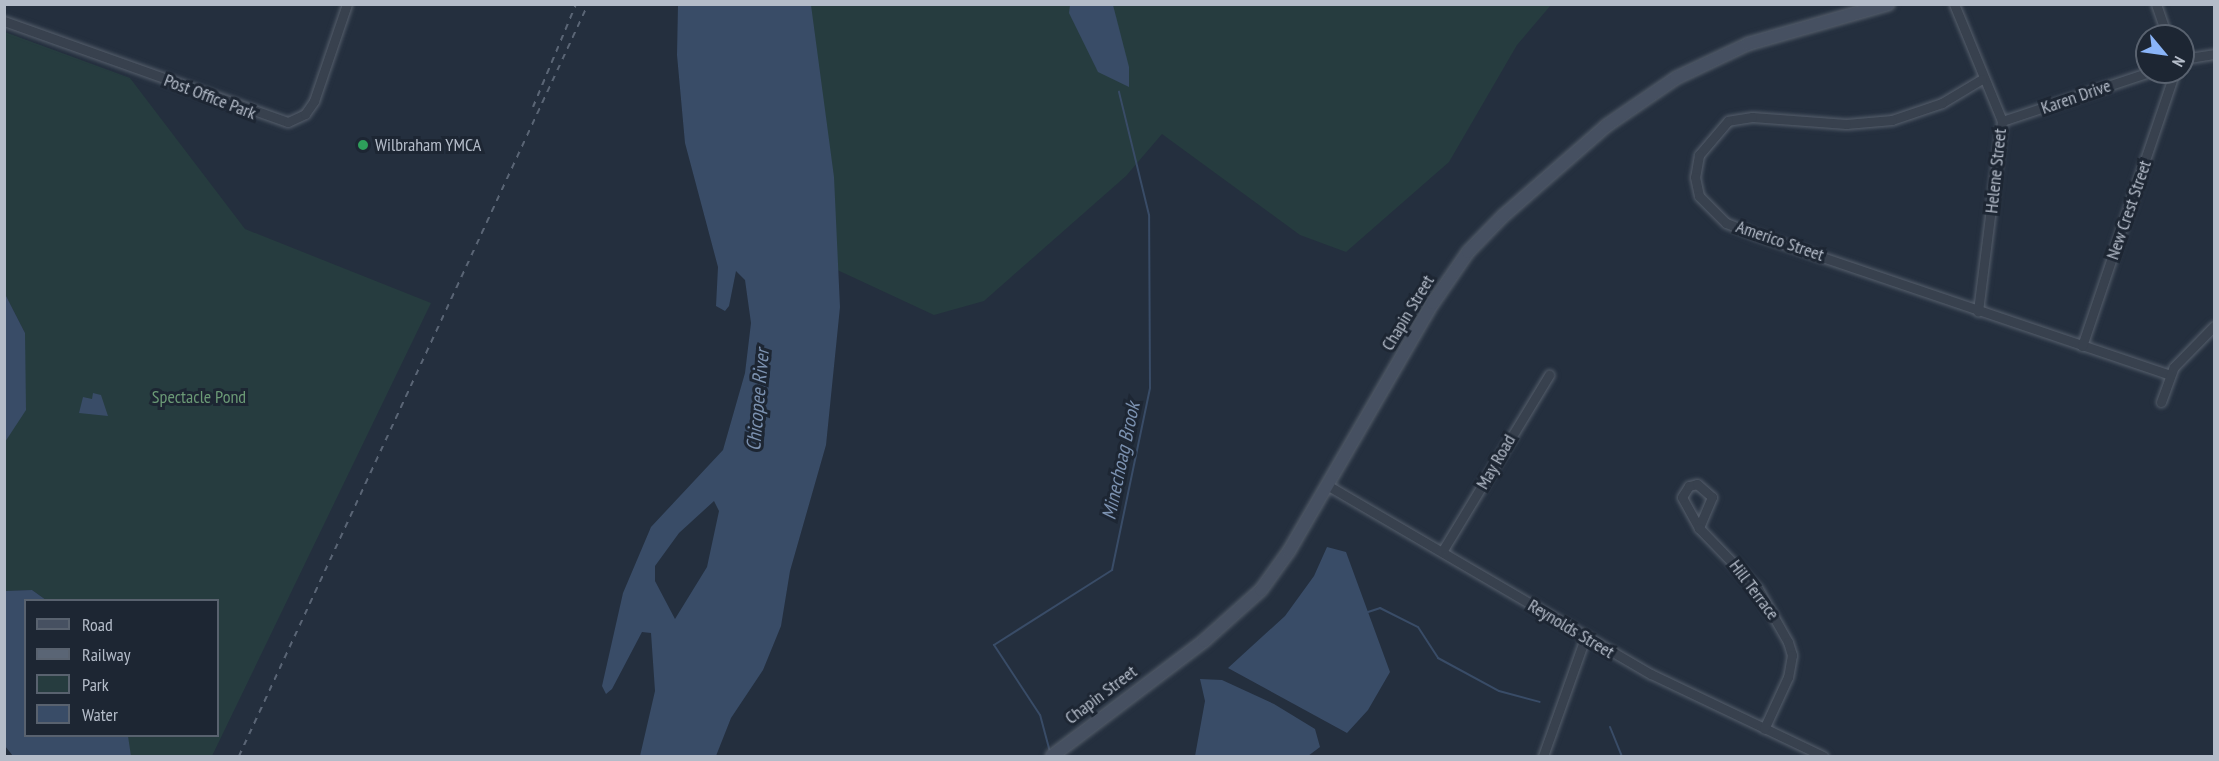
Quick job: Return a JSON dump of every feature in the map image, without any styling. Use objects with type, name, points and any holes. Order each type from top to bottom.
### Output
[{"type":"main road","name":"Chapin Street","points":[[1055,754],[1249,603],[1289,551],[1468,252],[1580,147],[1676,78],[1712,59],[1800,27],[1888,4]]},
{"type":"street","name":"Post Office Park","points":[[4,21],[288,122],[310,109],[347,4]]},
{"type":"street","name":"Helene Street","points":[[1954,4],[1982,79],[2002,121],[1978,311]]},
{"type":"street","points":[[2156,4],[2163,24]]},
{"type":"street","points":[[2195,57],[2214,54]]},
{"type":"street","name":"Karen Drive","points":[[2002,121],[2135,77]]},
{"type":"street","name":"Americo Street","points":[[1982,79],[1942,103],[1892,120],[1846,124],[1752,117],[1728,121],[1704,146],[1695,177],[1699,196],[1726,223],[2170,375]]},
{"type":"street","name":"New Crest Street","points":[[2082,346],[2171,84]]},
{"type":"street","points":[[2161,402],[2170,375],[2190,345],[2214,326]]},
{"type":"street","name":"May Road","points":[[1443,550],[1550,375]]},
{"type":"street","name":"Hill Terrace","points":[[1699,528],[1712,497],[1697,484],[1689,486],[1682,497],[1699,528],[1761,593],[1791,649],[1788,677],[1764,729]]},
{"type":"street","name":"Reynolds Street","points":[[1327,485],[1443,550],[1585,638],[1764,729],[1823,756]]},
{"type":"street","points":[[1543,756],[1585,638]]},
{"type":"green space","points":[[798,5],[1551,5],[1517,45],[1449,162],[1346,252],[1300,235],[1162,134],[1126,176],[984,301],[934,315],[833,268]]},
{"type":"green space","name":"Spectacle Pond","points":[[5,32],[130,78],[245,229],[431,303],[212,756],[131,756],[126,737],[219,737],[219,599],[45,599],[32,590],[5,591],[4,439],[25,333],[5,294]]},
{"type":"water","name":"Chicopee River","points":[[678,5],[811,5],[834,177],[840,307],[826,445],[790,571],[781,626],[763,670],[731,718],[716,756],[640,756],[655,691],[651,633],[642,632],[612,689],[606,694],[602,686],[623,593],[651,527],[723,450],[745,373],[751,323],[745,280],[736,271],[729,306],[725,311],[716,306],[718,267],[685,143],[677,55]],"holes":[[[714,501],[719,511],[707,567],[675,619],[655,581],[655,566],[679,533]]]},
{"type":"water","points":[[1070,5],[1113,5],[1129,67],[1129,87],[1098,72],[1069,13]]},
{"type":"water","points":[[5,294],[25,333],[26,410],[5,442]]},
{"type":"water","points":[[93,393],[101,395],[108,416],[79,413],[83,397],[92,399]]},
{"type":"water","points":[[1327,547],[1346,552],[1390,672],[1368,710],[1347,733],[1228,668],[1285,616],[1314,576]]},
{"type":"water","points":[[32,590],[45,599],[24,599],[24,737],[128,737],[131,756],[13,756],[5,746],[5,591]]},
{"type":"water","points":[[1200,679],[1222,680],[1274,704],[1315,729],[1320,747],[1308,756],[1195,756],[1205,701]]},
{"type":"waterway","name":"Minechoag Brook","points":[[1050,752],[1040,715],[994,645],[1112,570],[1150,388],[1149,215],[1119,92]]},
{"type":"waterway","name":"Minechoag Brook","points":[[1368,612],[1380,608],[1418,627],[1438,658],[1499,691],[1540,702]]},
{"type":"waterway","name":"Minechoag Brook","points":[[1610,727],[1622,756]]},
{"type":"railway","points":[[533,107],[576,4]]},
{"type":"railway","points":[[239,756],[588,4]]},
{"type":"place","name":"Wilbraham YMCA","points":[[363,145]]}]
